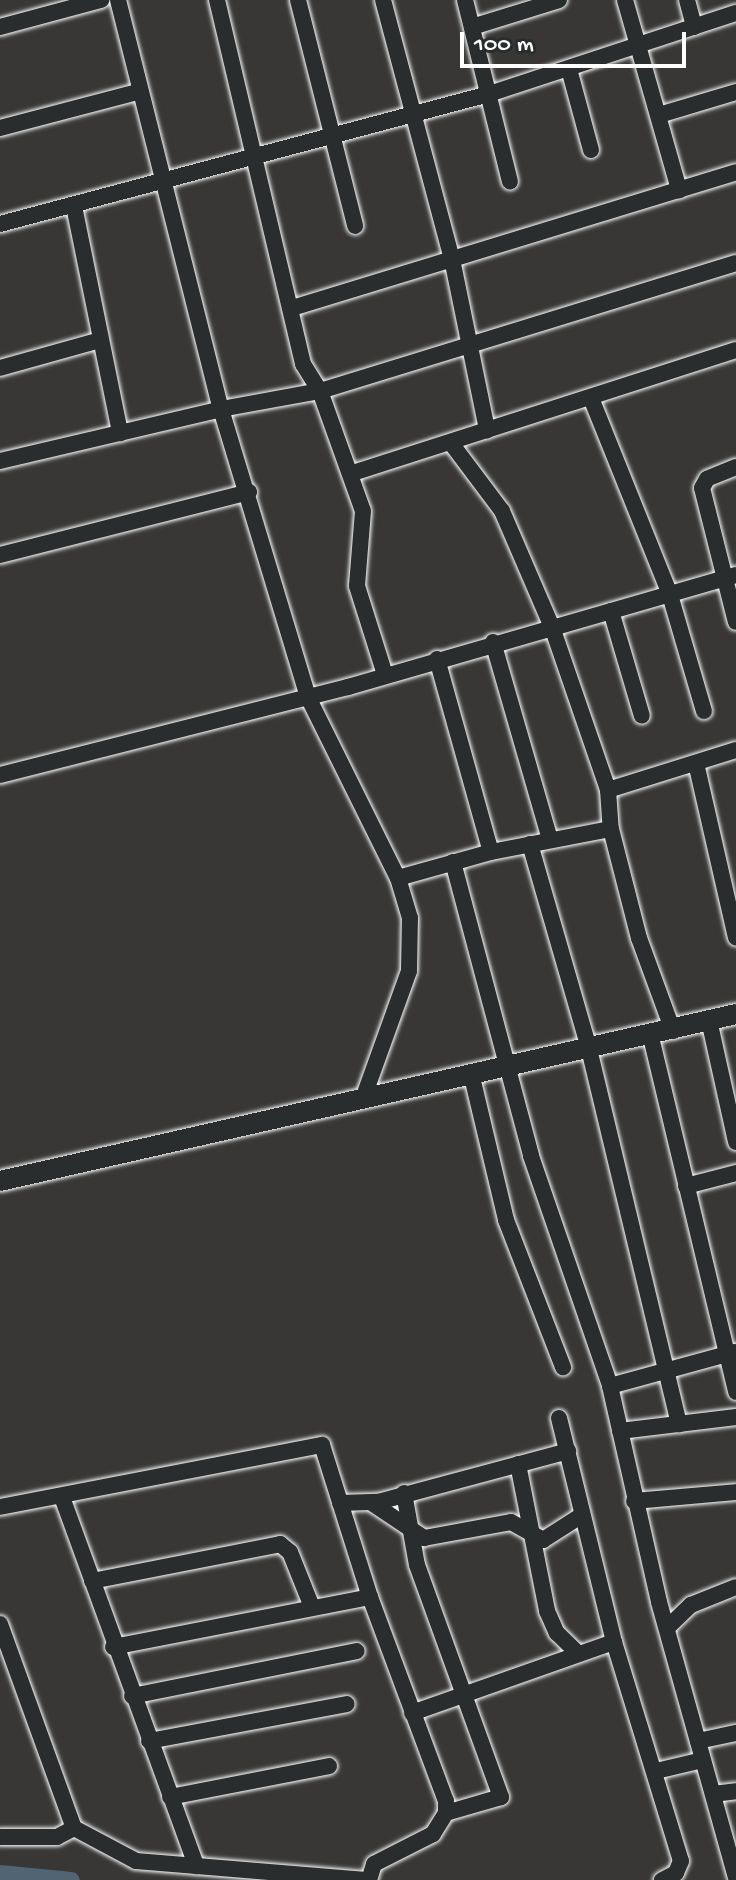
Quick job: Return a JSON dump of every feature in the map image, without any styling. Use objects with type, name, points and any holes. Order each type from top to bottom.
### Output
[{"type":"street","points":[[31,0],[34,19]]},
{"type":"street","points":[[0,27],[101,0]]},
{"type":"street","points":[[118,0],[137,92],[221,409],[249,492],[308,697],[398,878],[413,951],[403,994],[363,1099]]},
{"type":"street","points":[[217,0],[303,364],[320,391],[353,473],[365,520],[357,586],[385,675]]},
{"type":"street","points":[[298,0],[355,226]]},
{"type":"street","points":[[383,0],[411,115],[452,259],[467,349],[487,430]]},
{"type":"street","points":[[465,0],[510,182]]},
{"type":"street","points":[[472,27],[559,0]]},
{"type":"street","points":[[625,0],[679,190]]},
{"type":"street","points":[[687,0],[694,27]]},
{"type":"street","points":[[0,224],[254,160],[489,94],[736,13]]},
{"type":"street","points":[[569,69],[591,150]]},
{"type":"street","points":[[0,128],[137,92]]},
{"type":"street","points":[[659,115],[736,92]]},
{"type":"street","points":[[292,308],[736,172]]},
{"type":"street","points":[[74,206],[120,433]]},
{"type":"street","points":[[0,461],[221,409],[320,391],[734,269]]},
{"type":"street","points":[[0,368],[100,340]]},
{"type":"street","points":[[353,473],[736,350]]},
{"type":"street","points":[[591,398],[670,595],[704,711]]},
{"type":"street","points":[[451,443],[502,511],[552,627],[608,790],[611,829],[639,938],[673,1031]]},
{"type":"street","points":[[736,467],[702,483],[730,577],[736,622]]},
{"type":"street","points":[[0,555],[249,492]]},
{"type":"street","points":[[0,775],[308,697],[730,577]]},
{"type":"street","points":[[611,611],[642,716]]},
{"type":"street","points":[[493,642],[550,840]]},
{"type":"street","points":[[437,659],[491,852]]},
{"type":"street","points":[[608,790],[736,750]]},
{"type":"street","points":[[696,763],[736,937]]},
{"type":"street","points":[[398,878],[491,852],[611,829]]},
{"type":"street","points":[[530,844],[589,1049],[670,1370],[679,1424]]},
{"type":"street","points":[[453,862],[506,1069],[610,1386],[634,1501],[703,1760],[732,1845],[736,1877]]},
{"type":"street","points":[[0,1181],[472,1077],[736,1014]]},
{"type":"street","points":[[709,1020],[736,1142]]},
{"type":"street","points":[[650,1033],[686,1186],[731,1353],[736,1392]]},
{"type":"street","points":[[472,1077],[506,1220],[563,1367]]},
{"type":"street","points":[[686,1186],[736,1173]]},
{"type":"street","points":[[610,1386],[731,1353]]},
{"type":"street","points":[[620,1431],[736,1417]]},
{"type":"street","points":[[559,1418],[614,1642],[656,1771],[681,1861],[676,1873],[662,1880]]},
{"type":"street","points":[[0,1507],[317,1444],[325,1450],[370,1597],[444,1794],[446,1813]]},
{"type":"street","points":[[340,1503],[372,1503],[568,1451]]},
{"type":"street","points":[[518,1464],[550,1619],[578,1653]]},
{"type":"street","points":[[634,1501],[736,1492]]},
{"type":"street","points":[[0,1624],[74,1828],[127,1859],[367,1880],[374,1864],[421,1844],[446,1813],[501,1799],[461,1694],[407,1527],[404,1493]]},
{"type":"street","points":[[62,1497],[113,1647],[196,1866]]},
{"type":"street","points":[[372,1503],[427,1538],[511,1522],[544,1540],[582,1515]]},
{"type":"street","points":[[92,1581],[280,1544],[290,1552],[312,1607]]},
{"type":"street","points":[[668,1627],[691,1605],[736,1587]]},
{"type":"street","points":[[113,1647],[370,1597]]},
{"type":"street","points":[[412,1713],[614,1642]]},
{"type":"street","points":[[132,1696],[357,1651]]},
{"type":"street","points":[[149,1741],[347,1704]]},
{"type":"street","points":[[698,1741],[736,1733]]},
{"type":"street","points":[[656,1771],[703,1760]]},
{"type":"street","points":[[170,1797],[329,1766]]},
{"type":"street","points":[[713,1794],[736,1791]]},
{"type":"street","points":[[0,1837],[57,1837],[74,1828]]},
{"type":"waterway","points":[[0,1873],[72,1880]]}]
